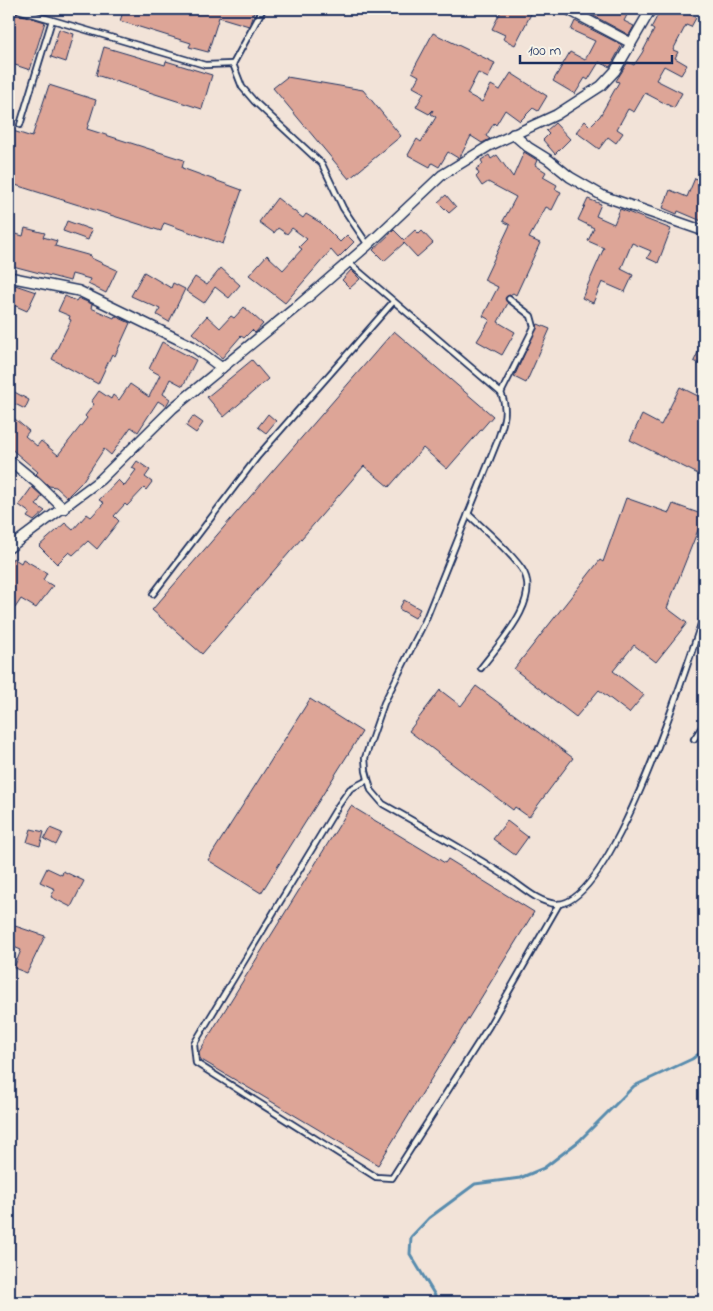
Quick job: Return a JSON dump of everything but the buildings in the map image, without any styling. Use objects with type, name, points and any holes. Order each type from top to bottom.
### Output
[{"type":"street","points":[[567,9],[630,43]]},
{"type":"street","points":[[9,548],[64,509],[100,480],[173,408],[300,304],[347,261],[368,245],[442,175],[513,134],[556,114],[601,86],[614,71],[651,9]]},
{"type":"street","points":[[513,134],[570,177],[603,196],[704,231]]},
{"type":"street","points":[[9,277],[79,291],[192,346],[222,368]]},
{"type":"street","points":[[9,460],[64,509]]},
{"type":"lane","points":[[15,9],[205,64],[233,64]]},
{"type":"lane","points":[[263,9],[233,64],[242,87],[254,101],[322,164],[330,177],[343,208],[368,245]]},
{"type":"lane","points":[[20,125],[52,20]]},
{"type":"lane","points":[[347,261],[501,393],[506,404],[506,416],[468,514],[425,621],[384,703],[365,758],[371,790],[384,804],[504,875],[543,902],[559,904],[572,900],[587,884],[619,835],[646,780],[704,615]]},
{"type":"lane","points":[[501,393],[534,327],[531,316],[509,299]]},
{"type":"lane","points":[[153,594],[258,456],[393,302]]},
{"type":"lane","points":[[468,514],[522,569],[529,588],[528,598],[519,615],[481,668]]},
{"type":"lane","points":[[694,739],[704,724]]},
{"type":"lane","points":[[368,780],[350,789],[338,806],[194,1044],[196,1063],[376,1177],[392,1178],[489,1026],[559,904]]},
{"type":"waterway","points":[[439,1302],[410,1254],[411,1237],[429,1218],[475,1184],[520,1178],[544,1168],[579,1141],[634,1086],[692,1059],[704,1050]]}]
